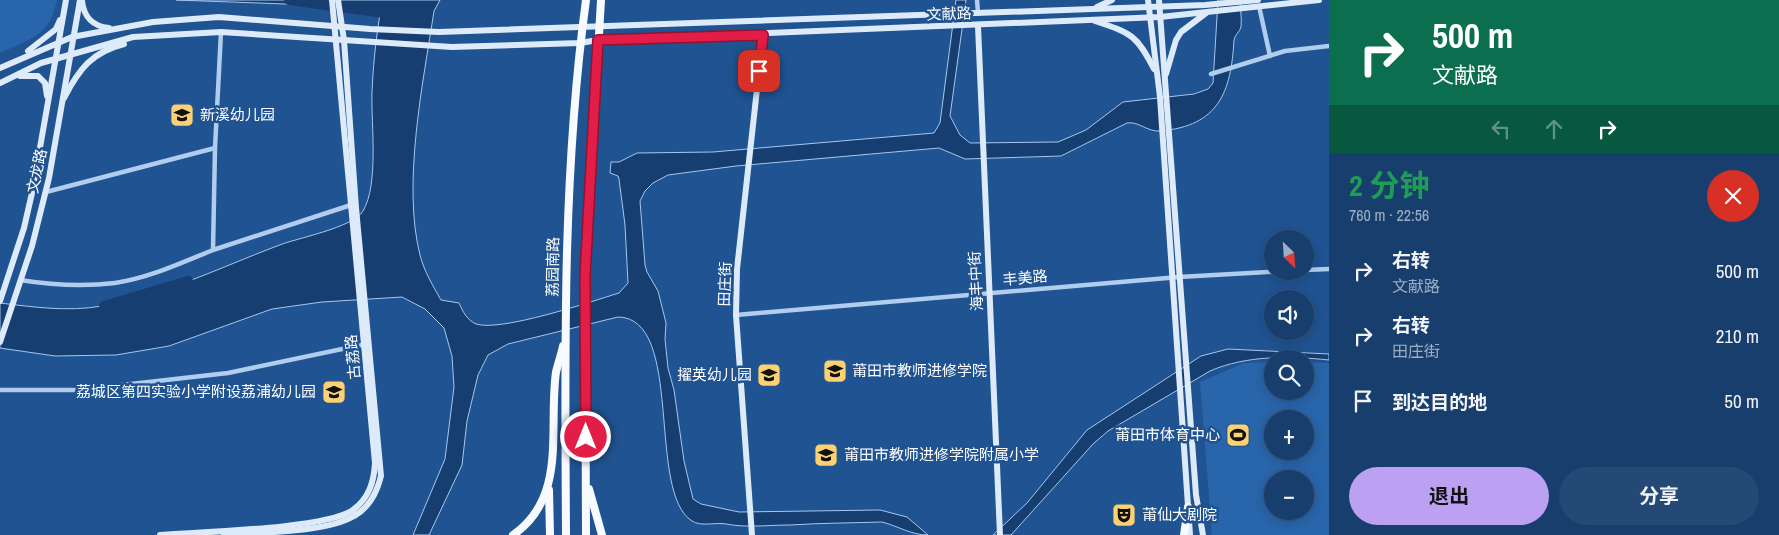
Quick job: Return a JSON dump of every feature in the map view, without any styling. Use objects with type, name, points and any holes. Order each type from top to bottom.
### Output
[{"type":"main road","name":"文龙路","points":[[0,301],[24,228],[48,107],[66,0]]},
{"type":"main road","name":"文龙路","points":[[0,342],[19,280],[32,246],[46,192],[72,37],[81,0]]},
{"type":"main road","points":[[81,0],[83,11],[92,22],[102,27],[115,29]]},
{"type":"main road","name":"古荔路","points":[[160,535],[321,520],[345,514],[358,506],[371,487],[375,463],[367,336],[332,0]]},
{"type":"main road","name":"古荔路","points":[[338,0],[344,40],[353,207]]},
{"type":"main road","name":"荔园南路","points":[[566,535],[566,305],[569,188],[580,43],[586,0]]},
{"type":"main road","points":[[586,535],[585,304],[601,0]]},
{"type":"main road","points":[[1094,8],[1112,0]]},
{"type":"main road","points":[[1198,0],[1208,5]]},
{"type":"main road","name":"文献路","points":[[153,36],[221,32],[434,45],[580,43],[598,40],[763,35],[1160,17],[1208,13],[1259,3],[1319,0]]},
{"type":"main road","points":[[3,66],[72,37],[153,22],[218,17],[434,32],[978,13],[1159,3],[1250,4]]},
{"type":"main road","points":[[1159,3],[1176,278],[1185,359],[1196,495],[1203,535]]},
{"type":"main road","points":[[1148,4],[1166,137]]},
{"type":"main road","points":[[3,66],[38,45],[56,29],[64,12]]},
{"type":"main road","points":[[1165,77],[1176,40],[1181,32],[1208,13]]},
{"type":"main road","points":[[1092,20],[1126,32],[1135,38],[1157,74]]},
{"type":"main road","name":"海丰中街","points":[[978,26],[1000,535]]},
{"type":"main road","name":"田庄街","points":[[752,535],[736,316],[737,269],[763,35]]},
{"type":"main road","points":[[0,83],[42,62],[133,37],[153,36]]},
{"type":"main road","points":[[62,104],[76,74],[93,56],[120,45],[153,36]]},
{"type":"main road","points":[[0,83],[22,75],[35,74],[45,83],[48,107]]},
{"type":"main road","points":[[1176,278],[1178,362],[1190,535]]},
{"type":"main road","points":[[550,535],[549,483],[553,459],[556,373],[566,335]]},
{"type":"main road","name":"古荔路","points":[[224,535],[337,523],[355,516],[370,502],[378,486],[382,465],[367,344]]},
{"type":"main road","points":[[585,477],[602,535]]},
{"type":"main road","points":[[513,535],[529,522],[539,508],[549,483]]},
{"type":"main road","points":[[1184,535],[1188,507]]},
{"type":"street","points":[[978,0],[978,13]]},
{"type":"street","points":[[1259,3],[1270,56]]},
{"type":"street","points":[[213,250],[215,148],[221,32]]},
{"type":"street","points":[[1211,74],[1285,51],[1329,46]]},
{"type":"street","points":[[46,192],[215,148]]},
{"type":"street","points":[[19,280],[57,286],[115,283],[159,271],[213,250],[353,207]]},
{"type":"street","points":[[1314,270],[1329,269]]},
{"type":"street","name":"丰美路","points":[[736,316],[1176,278],[1264,272]]},
{"type":"street","points":[[0,390],[78,390],[228,373],[367,344]]},
{"type":"shaded area","points":[[0,0],[57,0],[54,12],[44,29],[29,40],[0,53]]},
{"type":"shaded area","points":[[176,0],[440,0],[434,11],[416,133],[413,197],[415,227],[422,261],[441,300],[459,303],[470,320],[476,324],[488,325],[525,320],[588,303],[619,293],[628,283],[625,225],[619,179],[618,176],[610,173],[611,162],[619,162],[637,153],[713,152],[934,133],[940,123],[956,0],[966,0],[950,116],[960,135],[970,143],[1058,142],[1086,130],[1123,102],[1194,94],[1208,89],[1213,83],[1218,0],[1240,0],[1241,24],[1234,40],[1225,90],[1218,103],[1209,114],[1196,122],[1180,128],[1155,131],[1127,123],[1061,156],[965,159],[939,148],[736,166],[668,175],[653,183],[645,191],[640,201],[645,265],[658,291],[666,323],[665,339],[668,368],[674,390],[684,461],[693,499],[701,504],[739,512],[880,510],[907,517],[928,535],[910,532],[882,522],[750,526],[700,524],[692,521],[678,504],[670,477],[659,374],[651,345],[639,325],[618,317],[508,344],[488,355],[478,375],[467,421],[462,465],[429,535],[413,535],[445,459],[454,387],[452,356],[444,328],[425,309],[402,297],[322,302],[272,309],[169,346],[116,355],[55,356],[0,348],[0,303],[76,309],[102,306],[146,296],[277,246],[348,223],[363,211],[368,199],[373,170],[372,82],[380,13],[367,7]]},
{"type":"shaded area","points":[[1228,349],[1264,351],[1264,358],[1239,362],[1210,371],[1108,431],[1093,444],[1011,535],[993,535],[1027,503],[1087,430],[1201,356]]},
{"type":"shaded area","points":[[1314,353],[1329,354],[1329,360],[1314,359]]},
{"type":"shaded area","name":"莆田市体育中心","points":[[1264,362],[1264,400],[1314,400],[1314,362],[1329,363],[1329,535],[1212,535],[1200,382],[1244,363]]},
{"type":"waterway","points":[[289,0],[392,14]]},
{"type":"waterway","points":[[104,306],[188,281]]},
{"type":"place","name":"新溪幼儿园","points":[[182,115]]},
{"type":"place","name":"莆田市教师进修学院","points":[[835,371]]},
{"type":"place","name":"擢英幼儿园","points":[[769,375]]},
{"type":"place","name":"荔城区第四实验小学附设荔浦幼儿园","points":[[334,392]]},
{"type":"place","name":"莆田市体育中心","points":[[1238,435]]},
{"type":"place","name":"莆田市教师进修学院附属小学","points":[[826,455]]},
{"type":"place","name":"莆仙大剧院","points":[[1124,515]]},
{"type":"route","points":[[586,437],[585,276],[598,40],[763,35],[759,71]]}]
